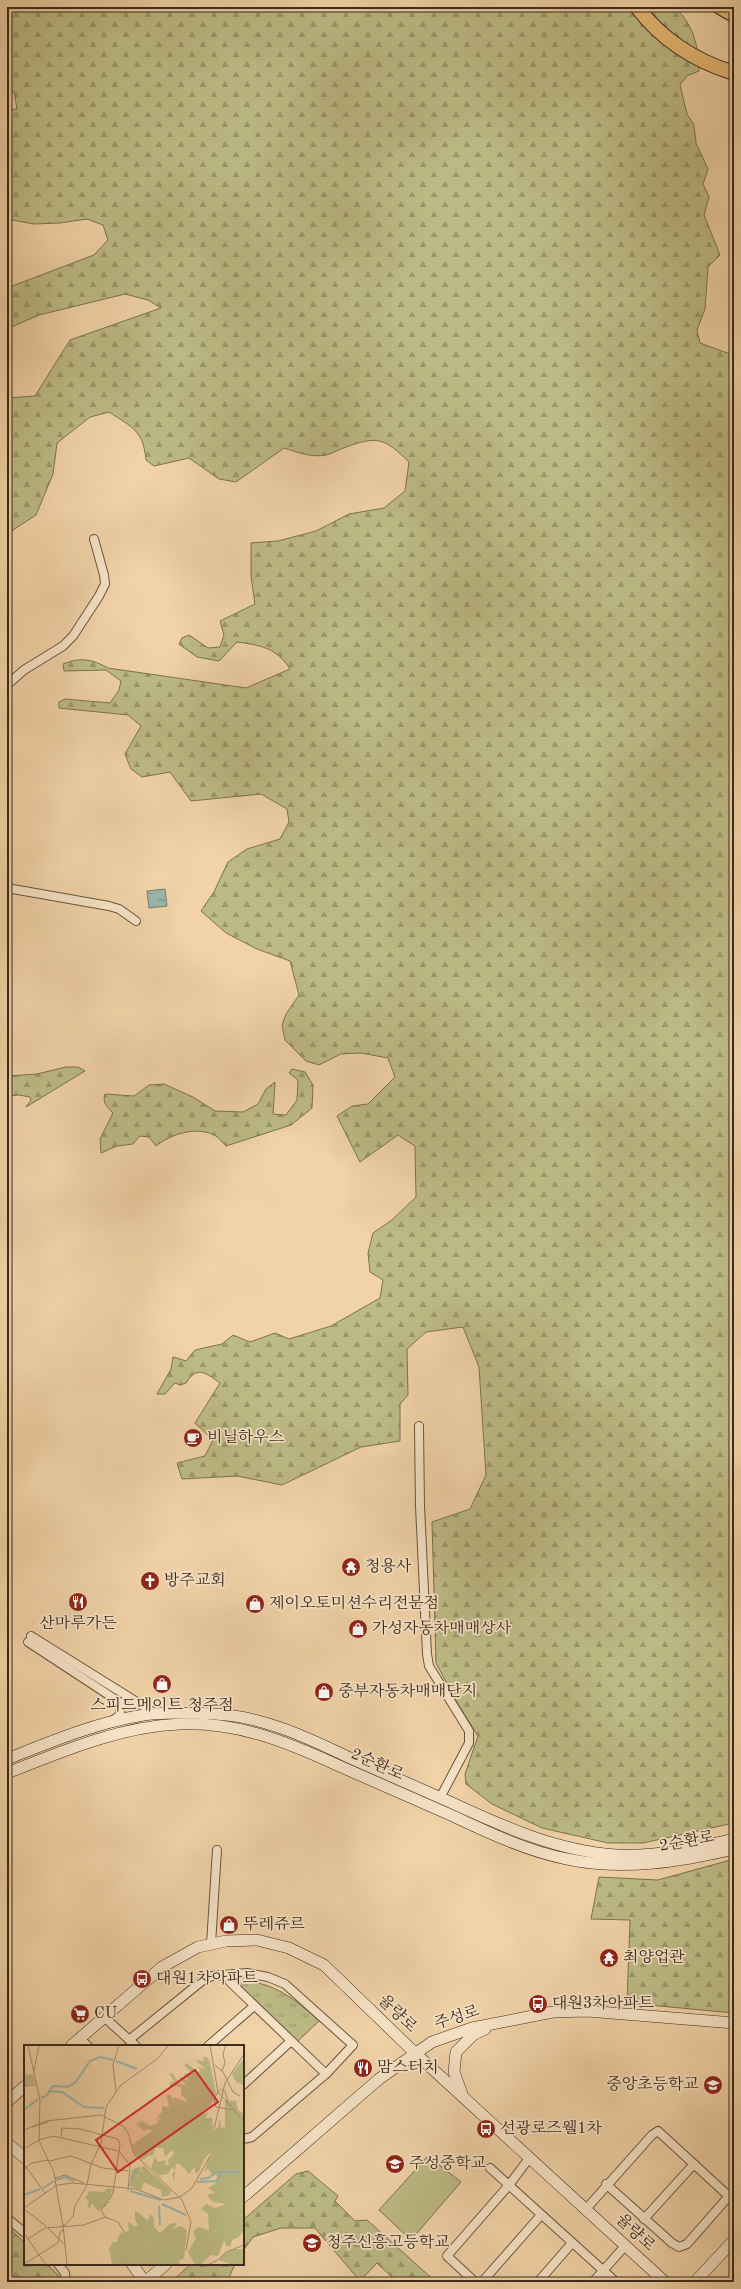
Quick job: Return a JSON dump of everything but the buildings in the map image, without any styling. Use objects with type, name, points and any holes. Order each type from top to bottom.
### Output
[{"type":"highway","points":[[637,7],[655,28],[681,50],[710,64],[734,73]]},
{"type":"highway","points":[[720,7],[734,15]]},
{"type":"highway","points":[[729,7],[734,10]]},
{"type":"street","points":[[7,685],[24,670],[63,646],[73,636],[99,596],[104,584],[104,575],[94,539]]},
{"type":"street","points":[[7,888],[109,906],[119,909],[136,921]]},
{"type":"street","points":[[419,1426],[420,1506],[427,1654],[429,1666],[469,1731],[469,1744],[440,1798]]},
{"type":"street","points":[[111,1722],[120,1714],[121,1703],[30,1639],[150,1712],[158,1715]]},
{"type":"street","name":"2순환로","points":[[7,1759],[87,1728],[140,1715],[215,1714],[250,1719],[274,1725],[504,1826],[543,1841],[594,1853],[618,1855],[668,1852],[734,1839]]},
{"type":"street","name":"2순환로","points":[[7,1773],[108,1735],[143,1728],[180,1724],[219,1727],[267,1735],[303,1749],[497,1836],[554,1856],[612,1864],[659,1864],[734,1849]]},
{"type":"street","points":[[212,1944],[217,1850]]},
{"type":"street","name":"율량로","points":[[79,2044],[104,2018],[162,1967],[198,1947],[226,1941],[257,1940],[289,1948],[324,1965],[415,2053],[665,2282]]},
{"type":"street","points":[[104,2018],[133,2043],[192,1987],[212,1976],[247,1973],[268,1977],[285,1984],[353,2044],[326,2074],[252,2137],[244,2139]]},
{"type":"street","points":[[228,1975],[230,1982],[326,2074]]},
{"type":"street","points":[[209,2045],[254,2006]]},
{"type":"street","name":"주성로","points":[[245,2192],[379,2079],[432,2042],[472,2028],[496,2022],[553,2012],[587,2011],[734,2023]]},
{"type":"street","points":[[462,2096],[454,2072],[456,2052],[473,2035],[496,2022]]},
{"type":"street","points":[[244,2084],[291,2041]]},
{"type":"street","points":[[7,2102],[24,2087]]},
{"type":"street","points":[[586,2209],[606,2184],[658,2131],[732,2198],[687,2244],[679,2247],[672,2243],[644,2219],[606,2184]]},
{"type":"street","points":[[7,2143],[24,2157]]},
{"type":"street","points":[[476,2282],[447,2256],[509,2185],[530,2157]]},
{"type":"street","points":[[644,2219],[694,2164]]},
{"type":"street","points":[[490,2168],[616,2282]]},
{"type":"street","points":[[482,2282],[541,2214]]},
{"type":"street","points":[[7,2218],[24,2232]]},
{"type":"street","points":[[695,2282],[734,2240]]},
{"type":"street","points":[[538,2282],[572,2242]]},
{"type":"street","points":[[594,2282],[625,2246]]},
{"type":"street","points":[[59,2265],[65,2273],[66,2282]]},
{"type":"street","points":[[133,2265],[145,2282],[165,2265]]},
{"type":"green space","points":[[43,7],[674,7],[686,20],[694,36],[698,53],[699,71],[687,76],[680,85],[687,114],[694,125],[696,143],[708,169],[703,184],[709,197],[704,215],[720,255],[708,267],[705,309],[697,330],[700,343],[727,353],[734,351],[734,1823],[643,1843],[608,1843],[542,1828],[492,1804],[466,1784],[465,1774],[478,1736],[455,1699],[436,1663],[432,1522],[470,1509],[486,1475],[479,1367],[463,1327],[426,1332],[407,1349],[408,1395],[400,1404],[400,1441],[361,1447],[282,1485],[237,1476],[182,1479],[177,1463],[205,1456],[213,1440],[195,1423],[220,1383],[202,1372],[198,1372],[190,1377],[186,1383],[180,1385],[175,1383],[165,1394],[157,1394],[171,1369],[173,1357],[186,1361],[195,1350],[222,1344],[233,1335],[250,1342],[275,1333],[289,1339],[331,1326],[380,1298],[383,1280],[370,1272],[368,1253],[373,1233],[392,1220],[416,1197],[415,1146],[398,1135],[360,1162],[337,1116],[352,1106],[368,1104],[395,1077],[388,1058],[361,1053],[341,1054],[319,1065],[306,1061],[285,1040],[282,1025],[286,1014],[299,995],[290,961],[257,949],[226,933],[201,911],[214,892],[228,862],[247,849],[280,839],[289,822],[287,809],[261,794],[191,801],[170,772],[142,777],[131,769],[125,754],[141,726],[128,715],[59,708],[59,702],[65,699],[110,703],[119,690],[121,681],[106,670],[64,671],[63,664],[75,660],[86,660],[108,668],[246,688],[290,669],[274,652],[260,646],[237,642],[219,661],[197,657],[179,644],[182,638],[189,635],[208,648],[220,647],[224,635],[220,621],[255,604],[251,576],[251,543],[278,541],[316,531],[349,514],[384,508],[405,491],[409,462],[394,448],[381,441],[374,440],[357,443],[320,456],[305,454],[284,448],[236,482],[219,479],[189,458],[154,466],[146,460],[142,442],[135,431],[109,412],[90,417],[57,443],[53,474],[36,515],[7,534],[7,398],[35,396],[70,340],[161,308],[148,300],[125,294],[39,315],[7,329],[7,288],[94,255],[108,240],[103,225],[87,219],[60,223],[34,224],[12,220],[7,223],[7,110],[17,109],[14,92],[7,92],[7,9]]},
{"type":"green space","points":[[66,1067],[78,1067],[85,1071],[26,1107],[31,1100],[30,1097],[19,1095],[7,1096],[7,1076],[37,1074]]},
{"type":"green space","points":[[292,1069],[305,1072],[313,1085],[312,1108],[291,1125],[226,1146],[214,1135],[207,1132],[192,1131],[176,1135],[156,1146],[149,1137],[140,1136],[133,1144],[117,1146],[101,1153],[100,1139],[113,1113],[107,1107],[104,1100],[105,1094],[134,1096],[149,1085],[164,1084],[193,1097],[215,1111],[243,1112],[258,1104],[266,1089],[275,1082],[273,1114],[286,1115],[297,1100],[298,1080],[289,1073]]},
{"type":"green space","points":[[734,1859],[734,2013],[627,2003],[630,1920],[591,1919],[599,1877],[658,1880]]},
{"type":"green space","points":[[240,1981],[263,1984],[283,1993],[302,2006],[319,2021],[297,2042],[239,1987]]},
{"type":"green space","points":[[428,2156],[461,2182],[411,2240],[379,2210]]},
{"type":"green space","points":[[308,2171],[338,2196],[335,2201],[355,2221],[367,2220],[436,2282],[397,2282],[377,2263],[360,2281],[315,2228],[281,2228],[253,2237],[244,2250],[244,2219],[296,2174]]},
{"type":"green space","points":[[7,2226],[24,2242],[24,2265],[48,2265],[60,2277],[54,2282],[7,2282]]},
{"type":"green space","points":[[190,2265],[235,2265],[227,2282],[171,2282]]},
{"type":"water","points":[[165,889],[167,906],[149,908],[147,891]]},
{"type":"place","name":"비닐하우스","points":[[193,1438]]},
{"type":"place","name":"청용사","points":[[351,1567]]},
{"type":"place","name":"방주교회","points":[[150,1581]]},
{"type":"place","name":"산마루가든","points":[[78,1602]]},
{"type":"place","name":"제이오토미션수리전문점","points":[[255,1604]]},
{"type":"place","name":"가성자동차매매상사","points":[[358,1629]]},
{"type":"place","name":"스피드메이트 청주점","points":[[162,1684]]},
{"type":"place","name":"중부자동차매매단지","points":[[324,1692]]},
{"type":"place","name":"뚜레쥬르","points":[[229,1925]]},
{"type":"place","name":"최양업관","points":[[609,1958]]},
{"type":"place","name":"대원1차아파트","points":[[142,1979]]},
{"type":"place","name":"대원3차아파트","points":[[538,2004]]},
{"type":"place","name":"CU","points":[[80,2014]]},
{"type":"place","name":"맘스터치","points":[[363,2068]]},
{"type":"place","name":"중앙초등학교","points":[[713,2085]]},
{"type":"place","name":"선광로즈웰1차","points":[[486,2129]]},
{"type":"place","name":"주성중학교","points":[[395,2164]]},
{"type":"place","name":"청주신흥고등학교","points":[[312,2243]]}]
